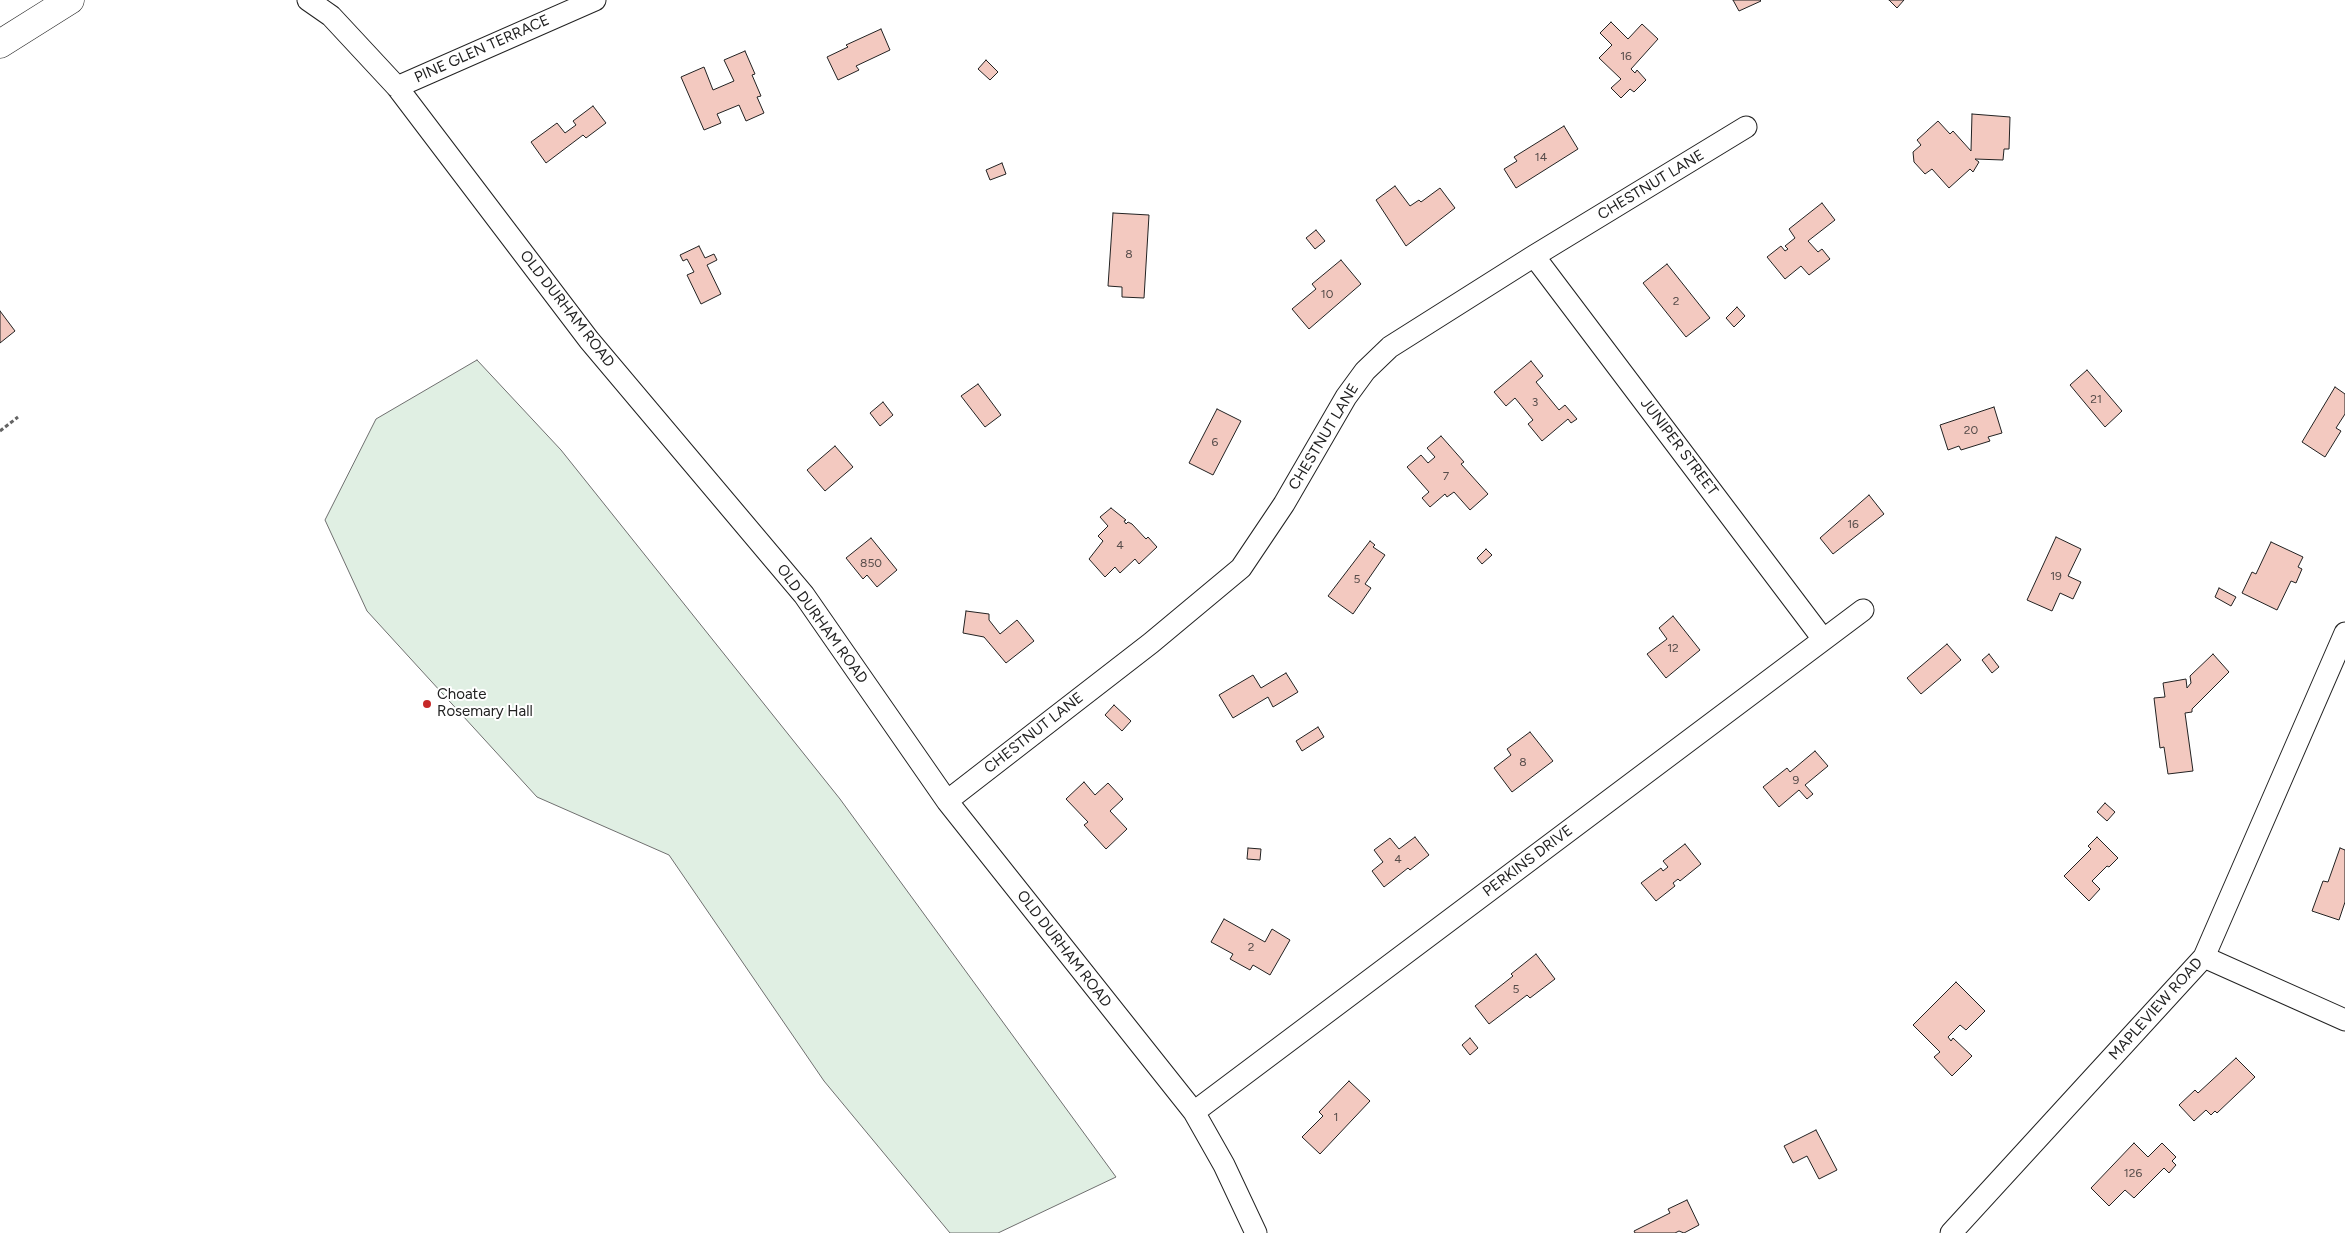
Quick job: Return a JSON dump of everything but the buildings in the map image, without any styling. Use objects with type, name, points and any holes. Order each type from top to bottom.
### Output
[{"type":"main road","points":[[0,44],[70,0]]},
{"type":"street","name":"OLD DURHAM ROAD","points":[[308,0],[331,16],[397,87],[589,340],[804,595],[947,801],[1194,1112],[1224,1165],[1256,1233]]},
{"type":"street","name":"PINE GLEN TERRACE","points":[[397,87],[595,0]]},
{"type":"street","name":"CHESTNUT LANE","points":[[947,801],[1151,643],[1241,568],[1284,504],[1346,397],[1365,371],[1390,348],[1534,256],[1746,127]]},
{"type":"street","name":"JUNIPER STREET","points":[[1534,256],[1823,639]]},
{"type":"street","name":"PERKINS DRIVE","points":[[1194,1112],[1864,610]]},
{"type":"street","name":"MAPLEVIEW ROAD","points":[[1951,1233],[2204,957],[2345,633]]},
{"type":"street","points":[[2204,957],[2345,1020]]},
{"type":"path","points":[[0,431],[18,417]]},
{"type":"green space","points":[[477,360],[561,450],[840,799],[1116,1177],[998,1233],[950,1233],[824,1081],[669,855],[537,797],[367,611],[325,520],[376,419]]},
{"type":"place","name":"Choate Rosemary Hall","points":[[427,704]]}]
